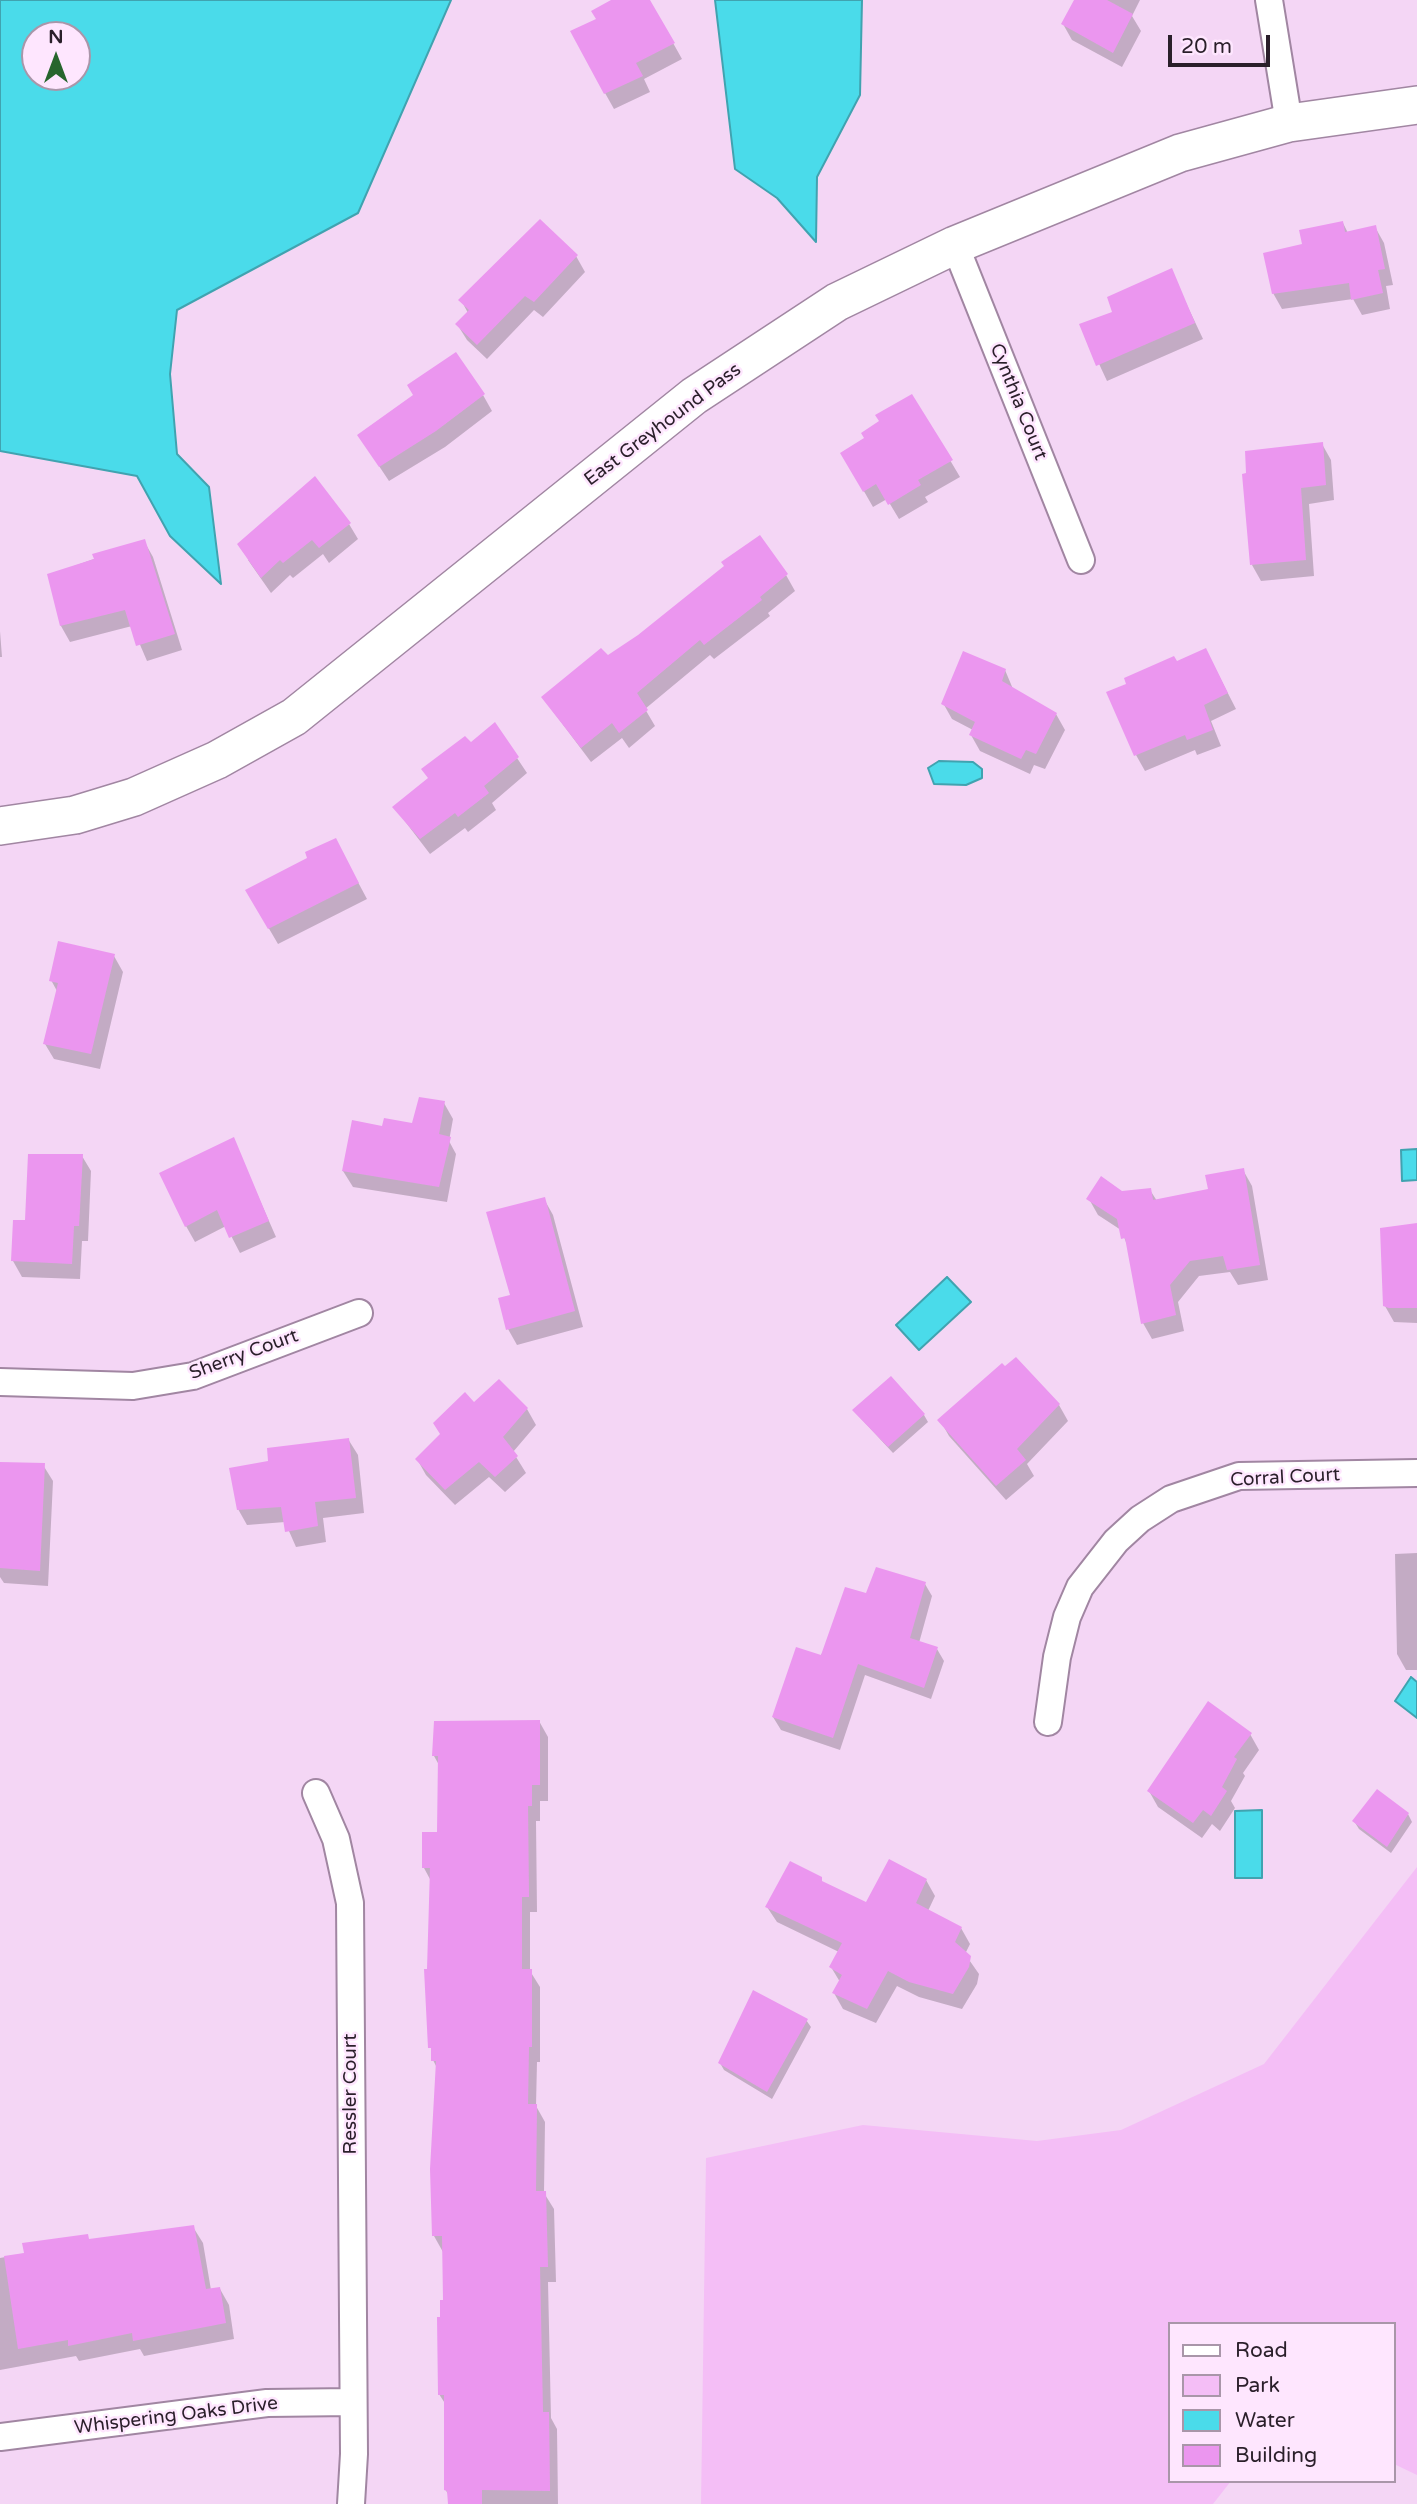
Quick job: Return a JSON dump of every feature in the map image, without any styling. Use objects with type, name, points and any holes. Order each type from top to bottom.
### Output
[{"type":"street","points":[[1269,0],[1289,123]]},
{"type":"street","name":"East Greyhound Pass","points":[[0,826],[75,814],[134,797],[217,760],[294,717],[694,396],[837,302],[955,245],[1180,153],[1289,123],[1417,105]]},
{"type":"street","name":"Cynthia Court","points":[[955,245],[1081,560]]},
{"type":"street","name":"Sherry Court","points":[[0,1382],[133,1386],[194,1376],[359,1313]]},
{"type":"street","name":"Corral Court","points":[[1048,1722],[1057,1657],[1067,1617],[1080,1587],[1116,1541],[1140,1519],[1171,1499],[1239,1476],[1417,1472]]},
{"type":"street","name":"Ressler Court","points":[[316,1793],[336,1839],[350,1903],[354,2454],[351,2504]]},
{"type":"street","name":"Whispering Oaks Drive","points":[[0,2437],[267,2403],[352,2402]]},
{"type":"green space","points":[[1417,1867],[1417,2475],[1396,2465],[1396,2322],[1168,2322],[1168,2483],[1229,2483],[1213,2504],[701,2504],[706,2158],[863,2125],[1037,2141],[1121,2130],[1264,2064]]},
{"type":"water","points":[[0,0],[451,0],[358,213],[177,310],[170,374],[177,454],[209,487],[221,584],[170,536],[137,476],[0,451]]},
{"type":"water","points":[[715,0],[862,0],[860,95],[817,177],[816,242],[777,198],[735,169]]},
{"type":"water","points":[[939,761],[973,762],[982,769],[982,778],[966,785],[934,784],[928,768]]},
{"type":"water","points":[[1417,1149],[1417,1180],[1402,1181],[1401,1150]]},
{"type":"water","points":[[947,1277],[971,1302],[919,1350],[896,1325]]},
{"type":"water","points":[[1411,1677],[1417,1682],[1417,1718],[1395,1701]]},
{"type":"water","points":[[1262,1810],[1262,1878],[1235,1878],[1235,1811]]},
{"type":"building","points":[[611,0],[650,0],[675,43],[636,63],[643,76],[604,94],[570,31],[596,19],[591,11]]},
{"type":"building","points":[[1074,0],[1107,0],[1133,14],[1113,53],[1061,24]]},
{"type":"building","points":[[540,219],[578,255],[534,302],[525,296],[477,345],[455,324],[469,310],[458,300]]},
{"type":"building","points":[[1343,221],[1345,232],[1376,225],[1385,269],[1378,270],[1383,293],[1351,300],[1349,283],[1272,294],[1263,253],[1302,244],[1299,230]]},
{"type":"building","points":[[1172,268],[1195,323],[1096,366],[1079,324],[1112,312],[1107,297]]},
{"type":"building","points":[[456,352],[485,394],[436,431],[379,467],[357,435],[413,395],[407,385]]},
{"type":"building","points":[[912,394],[953,460],[918,480],[921,485],[888,505],[876,484],[863,492],[840,453],[864,438],[861,433],[879,421],[875,415]]},
{"type":"building","points":[[1323,442],[1326,485],[1301,488],[1306,560],[1250,565],[1242,474],[1246,473],[1245,451]]},
{"type":"building","points":[[315,476],[351,523],[319,548],[312,540],[283,563],[280,560],[261,578],[237,544]]},
{"type":"building","points":[[760,535],[788,574],[760,597],[762,600],[704,645],[700,640],[637,693],[648,710],[619,733],[612,723],[581,748],[541,697],[601,648],[608,655],[638,635],[724,566],[721,562]]},
{"type":"building","points":[[145,539],[175,634],[136,646],[125,610],[60,626],[47,574],[94,559],[92,554]]},
{"type":"building","points":[[1206,648],[1228,693],[1204,705],[1213,730],[1187,740],[1185,735],[1134,756],[1106,692],[1126,684],[1124,678],[1174,656],[1177,661]]},
{"type":"building","points":[[963,651],[1006,669],[1002,681],[1057,713],[1036,754],[1026,750],[1021,759],[969,735],[975,722],[941,704]]},
{"type":"building","points":[[495,722],[519,757],[484,786],[489,793],[458,817],[455,813],[420,839],[392,807],[428,778],[421,769],[465,736],[471,742]]},
{"type":"building","points":[[336,838],[359,883],[268,929],[245,890],[307,858],[305,852]]},
{"type":"building","points":[[58,941],[115,954],[91,1054],[43,1044],[58,983],[49,981]]},
{"type":"building","points":[[419,1097],[445,1101],[439,1134],[451,1137],[439,1187],[342,1171],[352,1120],[382,1126],[384,1118],[412,1123]]},
{"type":"building","points":[[234,1137],[269,1221],[229,1238],[217,1210],[185,1227],[159,1173]]},
{"type":"building","points":[[28,1154],[83,1154],[79,1226],[74,1226],[72,1264],[11,1261],[13,1220],[25,1220]]},
{"type":"building","points":[[1244,1168],[1260,1265],[1227,1270],[1223,1256],[1190,1261],[1170,1285],[1176,1315],[1141,1324],[1125,1238],[1121,1239],[1117,1219],[1086,1199],[1101,1176],[1122,1191],[1151,1188],[1153,1200],[1208,1189],[1205,1175]]},
{"type":"building","points":[[545,1197],[575,1311],[506,1330],[498,1298],[510,1295],[486,1212]]},
{"type":"building","points":[[1417,1223],[1417,1308],[1383,1306],[1380,1228]]},
{"type":"building","points":[[1016,1357],[1060,1404],[1017,1449],[1026,1460],[996,1486],[937,1420],[1002,1363],[1005,1366]]},
{"type":"building","points":[[891,1376],[925,1414],[888,1447],[852,1410]]},
{"type":"building","points":[[499,1379],[528,1408],[503,1437],[518,1456],[495,1477],[479,1462],[445,1490],[415,1459],[440,1434],[433,1423],[465,1392],[474,1402]]},
{"type":"building","points":[[349,1438],[356,1498],[315,1502],[318,1526],[285,1532],[281,1507],[237,1510],[229,1468],[268,1461],[267,1448]]},
{"type":"building","points":[[0,1462],[45,1463],[40,1571],[0,1568]]},
{"type":"building","points":[[876,1567],[926,1582],[910,1638],[938,1647],[924,1688],[858,1664],[833,1738],[772,1717],[796,1647],[821,1655],[845,1587],[866,1593]]},
{"type":"building","points":[[1208,1701],[1252,1733],[1234,1757],[1237,1759],[1222,1787],[1227,1791],[1211,1816],[1203,1810],[1193,1823],[1147,1791]]},
{"type":"building","points":[[540,1720],[540,1785],[532,1785],[532,1806],[528,1806],[529,1897],[522,1897],[522,1969],[532,1969],[532,2047],[529,2047],[528,2104],[537,2104],[536,2191],[546,2191],[548,2267],[540,2267],[543,2412],[549,2412],[550,2491],[482,2490],[482,2504],[448,2504],[447,2491],[444,2490],[444,2395],[438,2395],[437,2317],[440,2317],[440,2300],[443,2300],[442,2236],[432,2236],[430,2169],[436,2061],[431,2061],[431,2048],[428,2048],[424,1969],[427,1969],[430,1868],[422,1868],[422,1832],[437,1832],[438,1756],[432,1756],[434,1721]]},
{"type":"building","points":[[1377,1789],[1409,1813],[1387,1847],[1352,1821]]},
{"type":"building","points":[[889,1859],[927,1879],[916,1903],[962,1927],[955,1942],[971,1956],[969,1967],[953,1994],[909,1982],[888,1971],[867,2009],[832,1993],[842,1975],[829,1967],[842,1943],[765,1907],[790,1861],[822,1877],[822,1881],[866,1902]]},
{"type":"building","points":[[753,1990],[808,2019],[767,2092],[718,2063]]},
{"type":"building","points":[[194,2225],[206,2289],[220,2287],[226,2323],[133,2341],[132,2333],[68,2346],[68,2340],[18,2349],[4,2256],[24,2253],[22,2243],[88,2234],[89,2239]]}]
